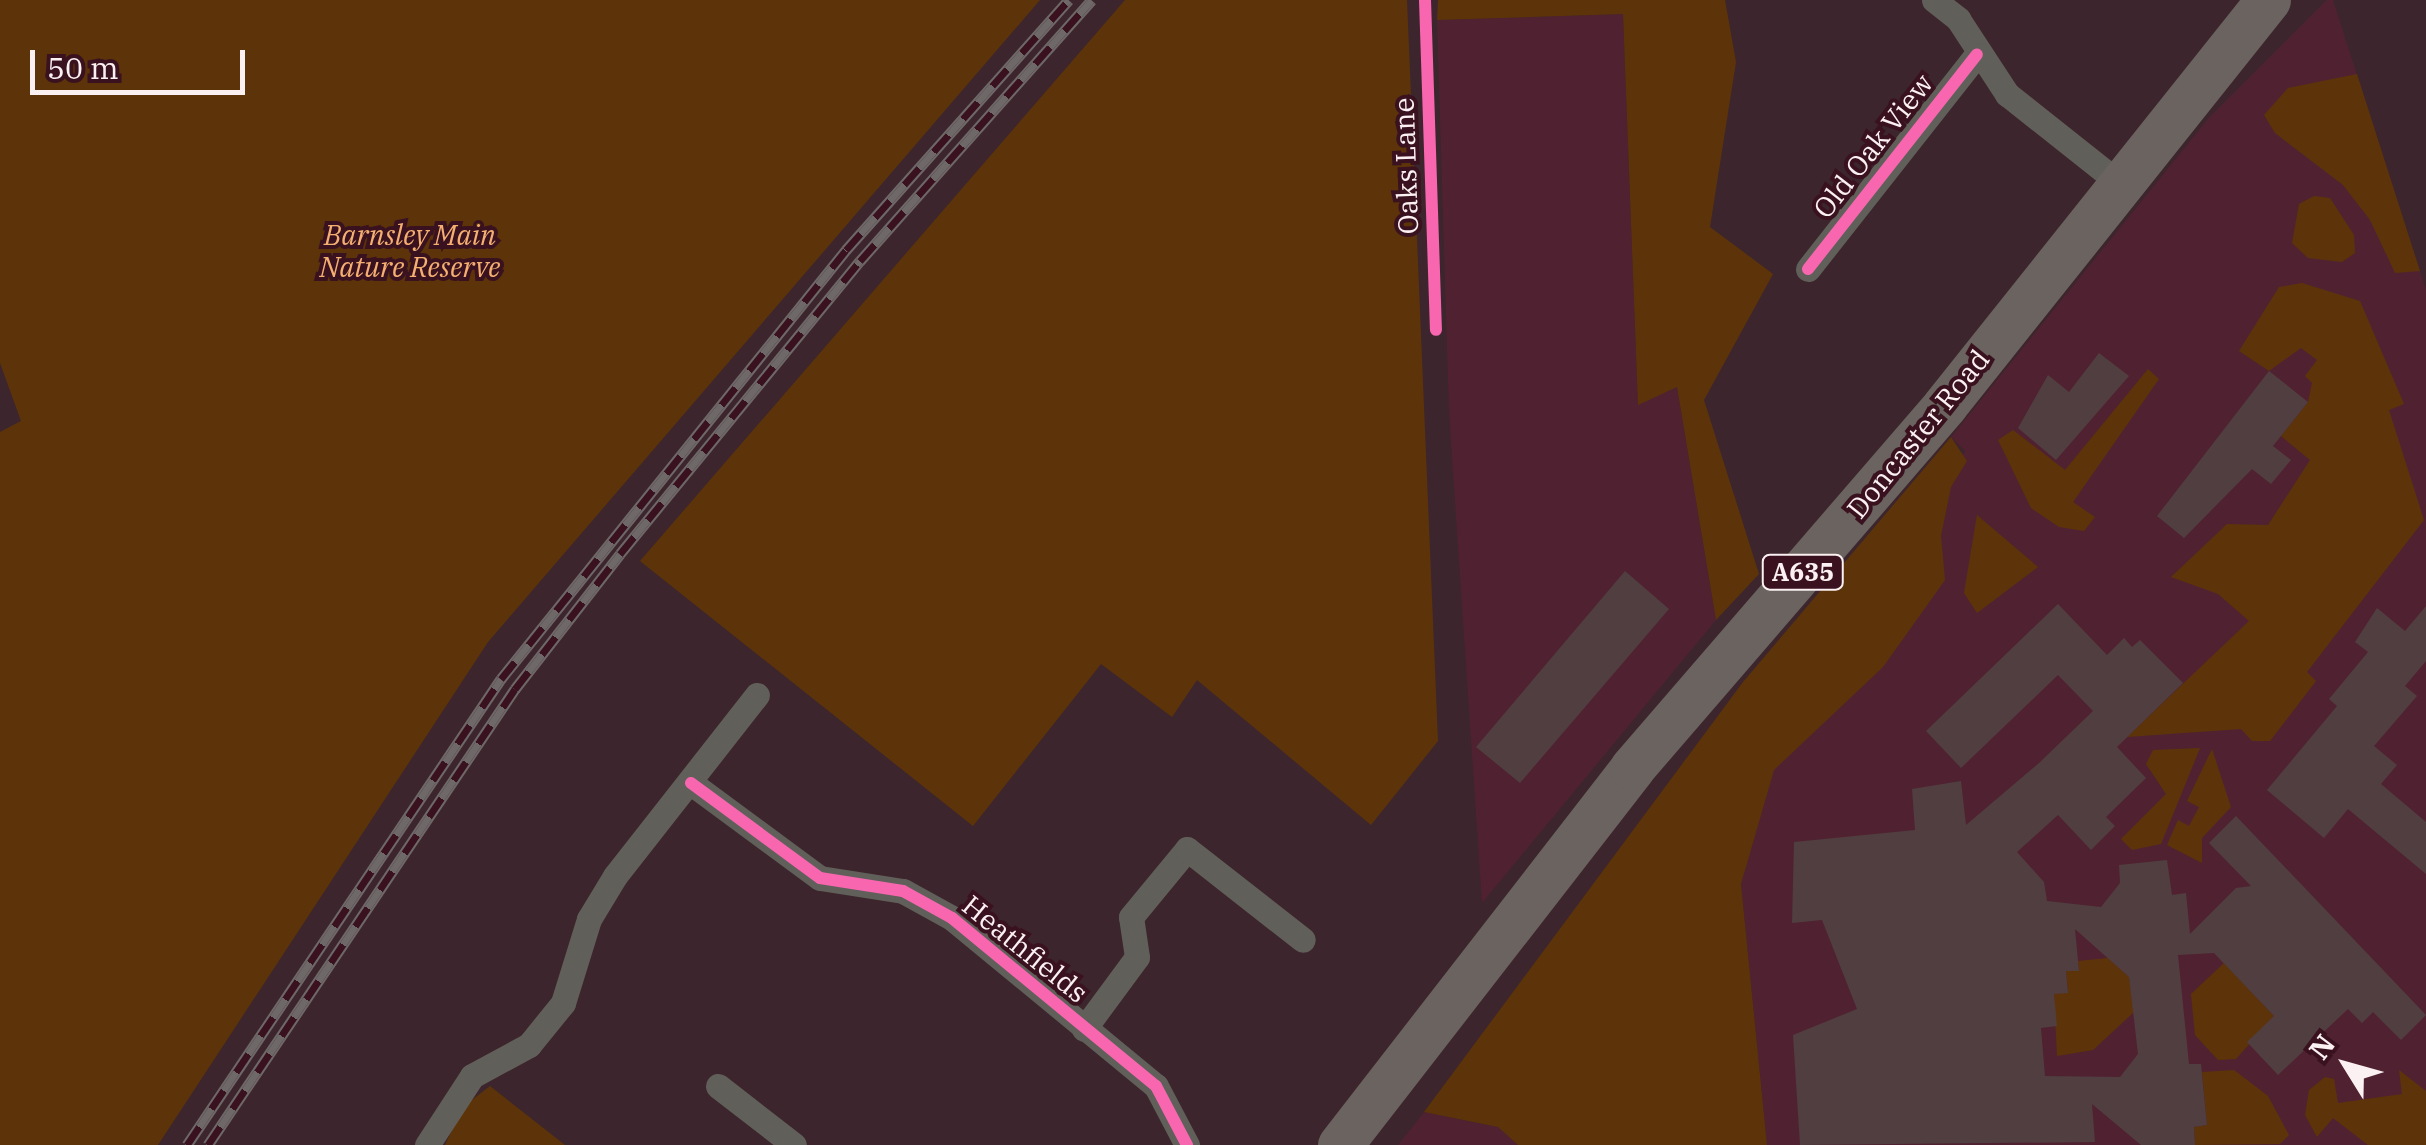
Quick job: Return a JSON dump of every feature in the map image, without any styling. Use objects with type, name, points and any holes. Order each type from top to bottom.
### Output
[{"type":"highway","name":"Doncaster Road","points":[[1340,1145],[1620,782],[1945,405],[2261,2]]},
{"type":"street","points":[[1934,0],[1958,19],[1976,54],[2008,94],[2118,182]]},
{"type":"street","name":"Old Oak View","points":[[1808,269],[1976,54]]},
{"type":"street","points":[[427,1145],[461,1088],[529,1045],[562,1003],[589,920],[757,695]]},
{"type":"street","name":"Heathfields","points":[[691,782],[820,878],[903,891],[952,918],[1156,1086],[1187,1145]]},
{"type":"street","points":[[1084,1029],[1137,957],[1132,917],[1187,849],[1303,940]]},
{"type":"street","points":[[718,1086],[794,1145]]},
{"type":"shaded area","points":[[2327,0],[2333,0],[2426,290],[2426,1145],[1767,1145],[1741,884],[1769,780],[1813,686],[1965,451],[1951,437],[2208,119]]},
{"type":"shaded area","points":[[1623,14],[1638,403],[1677,387],[1716,620],[1482,903],[1449,412],[1437,20]]},
{"type":"shaded area","points":[[1424,1112],[1498,1127],[1518,1145],[1398,1145]]},
{"type":"green space","name":"Barnsley Main Nature Reserve","points":[[0,0],[1040,0],[488,642],[158,1145],[0,1145],[0,432],[21,421],[0,363]]},
{"type":"green space","points":[[1125,0],[1407,0],[1438,741],[1371,825],[1197,680],[1172,717],[1101,664],[973,826],[640,561]]},
{"type":"green space","points":[[1438,0],[1725,0],[1736,62],[1710,227],[1773,274],[1704,400],[1759,574],[1716,620],[1677,387],[1638,405],[1623,14],[1437,20]]},
{"type":"green space","points":[[2357,74],[2420,271],[2395,273],[2370,220],[2343,185],[2275,133],[2264,115],[2288,88]]},
{"type":"green space","points":[[2314,196],[2330,198],[2354,235],[2355,253],[2342,262],[2308,258],[2292,243],[2299,204]]},
{"type":"green space","points":[[2302,283],[2360,301],[2404,404],[2389,410],[2424,520],[2307,672],[2316,681],[2270,741],[2252,741],[2241,729],[2127,737],[2249,621],[2218,594],[2171,577],[2227,524],[2268,525],[2310,460],[2281,436],[2308,402],[2312,383],[2305,376],[2317,360],[2301,348],[2269,371],[2239,351],[2279,287]]},
{"type":"green space","points":[[2148,369],[2159,379],[2073,502],[2095,517],[2084,531],[2059,527],[2031,508],[1998,440],[2013,430],[2065,470]]},
{"type":"green space","points":[[1951,437],[1967,461],[1951,487],[1941,536],[1945,580],[1883,667],[1774,770],[1741,884],[1767,1145],[1518,1145],[1498,1127],[1424,1112],[1743,682]]},
{"type":"green space","points":[[1977,515],[2038,567],[1977,613],[1964,593]]},
{"type":"green space","points":[[2200,748],[2161,844],[2132,850],[2121,839],[2166,794],[2146,764],[2153,750]]},
{"type":"green space","points":[[2212,749],[2231,807],[2202,838],[2202,863],[2167,845],[2178,820],[2189,826],[2199,807],[2187,801]]},
{"type":"green space","points":[[2108,958],[2129,977],[2134,1012],[2093,1050],[2057,1056],[2054,994],[2068,992],[2066,971],[2079,970],[2078,961]]},
{"type":"green space","points":[[2224,963],[2274,1016],[2236,1059],[2218,1060],[2195,1035],[2191,994]]},
{"type":"green space","points":[[2234,1070],[2268,1096],[2289,1135],[2280,1144],[2195,1145],[2194,1127],[2207,1125],[2202,1072]]},
{"type":"green space","points":[[2399,1070],[2426,1091],[2426,1145],[2368,1145],[2333,1118],[2317,1137],[2305,1115],[2309,1090],[2325,1077],[2334,1079],[2338,1103],[2402,1094]]},
{"type":"green space","points":[[490,1086],[565,1145],[445,1145],[463,1107]]},
{"type":"building","points":[[2099,353],[2129,376],[2056,460],[2018,428],[2048,375],[2069,392]]},
{"type":"building","points":[[2269,371],[2308,402],[2273,446],[2291,460],[2271,484],[2252,469],[2184,538],[2157,516]]},
{"type":"building","points":[[1625,571],[1669,609],[1520,783],[1476,747]]},
{"type":"building","points":[[2058,604],[2107,655],[2124,638],[2132,647],[2140,640],[2183,683],[2117,747],[2146,778],[2106,817],[2115,826],[2091,850],[2058,815],[2017,852],[2044,882],[2047,901],[2101,907],[2120,883],[2119,865],[2167,860],[2172,895],[2186,893],[2190,934],[2236,888],[2251,886],[2209,843],[2236,816],[2426,1015],[2401,1040],[2373,1012],[2362,1023],[2348,1009],[2278,1075],[2247,1042],[2274,1016],[2214,953],[2178,955],[2189,1064],[2201,1064],[2207,1125],[2194,1127],[2195,1145],[2141,1145],[2092,1104],[2095,1142],[1800,1145],[1793,1035],[1857,1009],[1822,920],[1792,923],[1794,842],[1915,830],[1912,789],[1961,781],[1966,825],[2093,711],[2058,675],[1961,768],[1926,731]],"holes":[[[2075,929],[2129,977],[2138,1054],[2120,1077],[2045,1076],[2041,1028],[2057,1026],[2054,994],[2068,993],[2066,971],[2079,971]]]},
{"type":"building","points":[[2426,606],[2426,661],[2405,686],[2417,696],[2374,746],[2397,765],[2381,784],[2426,822],[2426,874],[2348,809],[2324,838],[2267,790],[2337,706],[2329,699],[2368,652],[2355,642],[2377,608],[2405,631]]},
{"type":"railway","points":[[187,1145],[501,679],[846,250],[1069,0]]},
{"type":"railway","points":[[208,1145],[515,689],[860,261],[1092,0]]},
{"type":"cycle path","name":"Oaks Lane","points":[[1425,0],[1436,330]]},
{"type":"cycle path","points":[[1808,269],[1977,54]]},
{"type":"cycle path","points":[[691,783],[820,878],[903,891],[952,918],[1156,1086],[1187,1145]]}]
